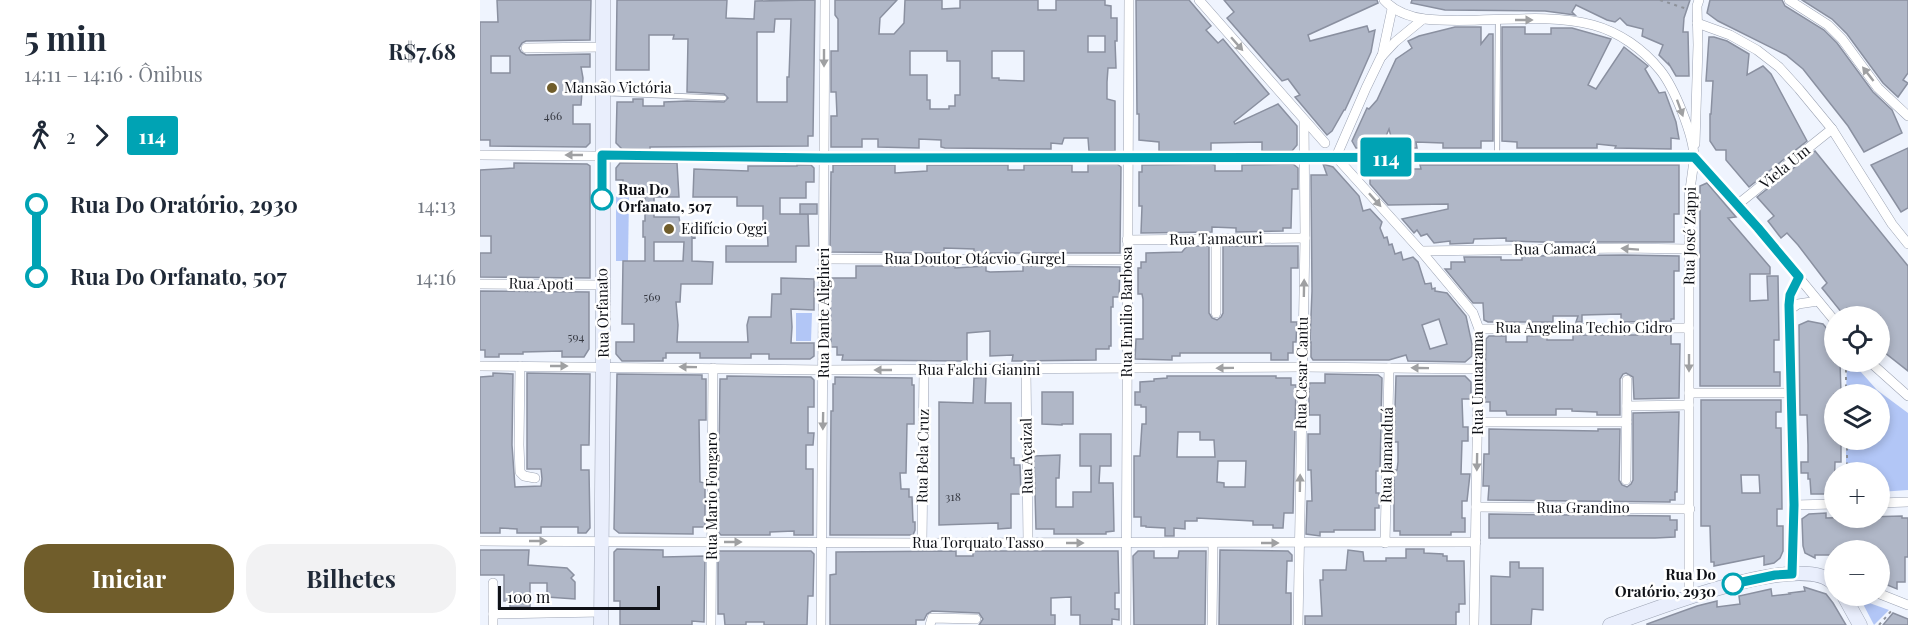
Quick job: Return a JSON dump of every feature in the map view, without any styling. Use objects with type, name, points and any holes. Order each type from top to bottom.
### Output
[{"type":"main road","name":"Rua Orfanato","points":[[601,618],[603,0]]},
{"type":"main road","points":[[1610,625],[1722,587],[1775,575],[1805,572],[1824,578]]},
{"type":"main road","points":[[1852,606],[1860,625]]},
{"type":"street","name":"Rua Dante Alighieri","points":[[821,625],[825,0]]},
{"type":"street","name":"Rua Emilio Barbosa","points":[[1126,625],[1128,0]]},
{"type":"street","points":[[1199,0],[1325,143]]},
{"type":"street","points":[[1336,157],[1382,57],[1392,9],[1384,0]]},
{"type":"street","points":[[1699,0],[1694,157],[1824,308]]},
{"type":"street","points":[[1789,0],[1835,32],[1878,88],[1908,116]]},
{"type":"street","name":"Rua José Zappi","points":[[1392,9],[1423,19],[1558,20],[1593,25],[1608,30],[1639,48],[1651,59],[1671,86],[1686,123],[1694,157],[1689,199],[1689,597]]},
{"type":"street","points":[[1382,57],[1395,42],[1423,19]]},
{"type":"street","points":[[1697,23],[1730,35],[1757,50],[1779,67],[1832,129],[1892,224],[1908,244]]},
{"type":"street","points":[[526,48],[603,46]]},
{"type":"street","name":"Rua Cesar Cantu","points":[[1298,625],[1305,238],[1304,121]]},
{"type":"street","name":"Viela Um","points":[[1737,205],[1832,129]]},
{"type":"street","points":[[480,155],[824,158],[1694,157]]},
{"type":"street","name":"Rua Umuarama","points":[[1336,157],[1421,251],[1473,313],[1479,328],[1474,625]]},
{"type":"street","name":"Rua Tamacuri","points":[[1127,240],[1305,238]]},
{"type":"street","points":[[1216,239],[1216,313]]},
{"type":"street","name":"Rua Camacá","points":[[1421,251],[1689,249]]},
{"type":"street","name":"Rua Doutor Otácvio Gurgel","points":[[824,259],[1127,260]]},
{"type":"street","points":[[1792,574],[1794,505],[1789,310],[1790,295],[1799,277]]},
{"type":"street","name":"Rua Apoti","points":[[480,284],[602,285]]},
{"type":"street","points":[[1789,310],[1798,304],[1818,301]]},
{"type":"street","name":"Rua Angelina Techio Cidro","points":[[1479,328],[1689,328]]},
{"type":"street","name":"Rua Falchi Gianini","points":[[480,366],[824,370],[1302,367],[1478,369]]},
{"type":"street","points":[[520,366],[520,472],[524,476],[535,478]]},
{"type":"street","name":"Rua Mario Fongaro","points":[[711,625],[712,368]]},
{"type":"street","name":"Rua Jamanduá","points":[[1385,543],[1389,368]]},
{"type":"street","name":"Rua Bela Cruz","points":[[922,543],[924,370]]},
{"type":"street","name":"Rua Açaizal","points":[[1026,370],[1028,543]]},
{"type":"street","points":[[1881,372],[1908,396]]},
{"type":"street","points":[[1626,480],[1627,380]]},
{"type":"street","points":[[1689,393],[1791,393]]},
{"type":"street","points":[[1627,406],[1689,405]]},
{"type":"street","points":[[1478,422],[1627,422]]},
{"type":"street","points":[[1890,503],[1908,502]]},
{"type":"street","points":[[1794,505],[1824,504]]},
{"type":"street","name":"Rua Grandino","points":[[1476,507],[1689,509]]},
{"type":"street","name":"Rua Torquato Tasso","points":[[480,541],[1476,542]]},
{"type":"street","points":[[1212,625],[1213,543]]},
{"type":"street","points":[[493,583],[493,625]]},
{"type":"street","points":[[1890,598],[1904,604]]},
{"type":"street","points":[[494,614],[601,618]]},
{"type":"street","points":[[930,625],[932,618],[976,619]]},
{"type":"lane","points":[[1497,157],[1498,19]]},
{"type":"lane","points":[[603,93],[724,98]]},
{"type":"path","points":[[1660,0],[1689,9],[1697,23]]},
{"type":"path","points":[[1879,625],[1904,604]]},
{"type":"shaded area","points":[[616,196],[629,196],[628,261],[616,261]]},
{"type":"shaded area","points":[[796,313],[812,313],[811,341],[796,341]]},
{"type":"shaded area","points":[[1847,372],[1861,372],[1872,384],[1846,384]]},
{"type":"shaded area","points":[[1890,400],[1908,413],[1908,490],[1890,491],[1890,462],[1846,462],[1846,450],[1890,450]]},
{"type":"shaded area","points":[[1864,606],[1878,606],[1889,610],[1874,625]]},
{"type":"building","points":[[497,0],[591,0],[590,40],[526,41],[519,48],[526,55],[590,54],[590,67],[581,67],[583,78],[581,105],[573,105],[573,124],[590,124],[590,143],[586,147],[490,146],[490,140],[480,140],[480,22],[498,22]],"holes":[[[491,56],[510,56],[510,73],[491,73]]]},
{"type":"building","points":[[617,0],[727,0],[726,18],[754,19],[755,1],[815,0],[813,136],[808,136],[808,146],[622,149],[616,143],[617,102],[633,102],[633,99],[643,99],[643,106],[664,106],[664,102],[724,102],[728,98],[724,94],[687,92],[688,39],[673,39],[674,35],[649,35],[649,70],[616,70]],"holes":[[[775,19],[791,19],[787,102],[757,102],[757,32],[774,32]]]},
{"type":"building","points":[[835,0],[897,0],[880,18],[879,34],[894,34],[904,23],[905,0],[942,0],[942,9],[960,8],[960,0],[1038,0],[1038,10],[1056,10],[1056,0],[1105,0],[1105,5],[1111,6],[1111,18],[1117,18],[1116,68],[1108,68],[1107,82],[1107,99],[1115,101],[1115,151],[1089,151],[1088,138],[1064,138],[1062,144],[1051,143],[1051,149],[945,148],[941,147],[941,140],[919,139],[919,148],[878,147],[878,139],[862,139],[862,147],[831,147],[831,116],[837,116],[836,92],[831,92],[831,51],[838,51],[838,19],[835,15]],"holes":[[[1088,36],[1105,36],[1105,52],[1088,52]],[[910,51],[947,51],[947,61],[960,61],[960,95],[955,95],[955,106],[949,106],[949,109],[930,109],[930,100],[927,100],[927,75],[910,75]],[[992,51],[1024,51],[1024,81],[992,78]]]},
{"type":"building","points":[[1136,0],[1189,0],[1211,26],[1206,30],[1218,43],[1223,39],[1269,94],[1234,122],[1235,124],[1278,104],[1297,126],[1297,145],[1292,151],[1262,151],[1262,142],[1211,143],[1211,151],[1159,151],[1159,142],[1139,140]]},
{"type":"building","points":[[1224,0],[1377,0],[1378,3],[1308,35],[1310,41],[1367,26],[1369,32],[1375,30],[1371,52],[1357,84],[1345,110],[1327,135],[1295,97],[1300,95],[1288,79],[1282,81],[1227,18],[1234,12]]},
{"type":"building","points":[[1412,0],[1690,0],[1684,18],[1683,32],[1688,32],[1689,76],[1676,76],[1669,64],[1659,55],[1663,45],[1642,36],[1643,29],[1627,25],[1620,18],[1615,22],[1607,20],[1576,5],[1572,12],[1575,15],[1545,11],[1445,10],[1411,3]]},
{"type":"building","points":[[1710,0],[1782,0],[1785,6],[1824,30],[1837,43],[1873,92],[1892,110],[1902,133],[1864,152],[1848,126],[1803,69],[1786,55],[1718,21],[1707,13]]},
{"type":"building","points":[[1802,0],[1908,0],[1908,73],[1903,80],[1908,83],[1898,97],[1883,83],[1847,34],[1832,19]]},
{"type":"building","points":[[1455,27],[1481,27],[1481,44],[1489,34],[1493,34],[1493,141],[1481,141],[1481,148],[1443,148],[1443,143],[1416,142],[1417,148],[1394,148],[1389,129],[1381,148],[1356,148],[1352,141],[1367,108],[1369,109],[1377,100],[1396,59],[1412,48],[1408,41]]},
{"type":"building","points":[[1502,27],[1525,27],[1525,34],[1551,34],[1551,28],[1572,28],[1611,39],[1588,85],[1596,89],[1624,47],[1648,66],[1645,69],[1659,93],[1665,92],[1676,122],[1679,139],[1671,138],[1671,149],[1615,148],[1616,146],[1597,144],[1597,148],[1517,148],[1517,142],[1502,141]]},
{"type":"building","points":[[1709,37],[1727,41],[1749,54],[1747,75],[1763,66],[1771,74],[1807,141],[1749,187],[1726,160],[1726,150],[1716,150],[1710,141],[1713,81],[1706,81]]},
{"type":"building","points":[[1908,148],[1908,208],[1901,212],[1871,165]]},
{"type":"building","points":[[1815,151],[1908,266],[1908,371],[1890,357],[1890,306],[1836,306],[1822,288],[1827,283],[1787,233],[1781,238],[1768,221],[1774,216],[1757,197]]},
{"type":"building","points":[[514,163],[587,164],[590,166],[590,278],[480,277],[480,253],[491,253],[491,236],[480,236],[480,170],[514,168]]},
{"type":"building","points":[[620,163],[677,163],[679,197],[654,197],[654,217],[679,217],[680,224],[695,223],[695,238],[692,237],[692,261],[713,262],[712,284],[681,284],[680,302],[676,302],[677,342],[748,342],[749,317],[771,317],[772,294],[781,294],[781,278],[814,279],[814,310],[791,309],[791,343],[814,343],[814,356],[810,359],[769,359],[769,354],[751,354],[751,358],[700,358],[700,353],[666,353],[663,361],[622,361],[616,354],[616,342],[634,342],[634,324],[622,324],[623,261],[645,261],[643,221],[645,221],[645,197],[623,196],[623,180],[616,180],[616,168]],"holes":[[[654,242],[684,242],[683,261],[654,261]]]},
{"type":"building","points":[[1088,164],[1117,164],[1121,167],[1120,253],[974,253],[974,249],[944,248],[944,253],[830,252],[833,165],[895,165],[895,173],[927,171],[927,165],[1008,165],[1008,170],[1024,170],[1024,165],[1072,165],[1072,172],[1088,172]]},
{"type":"building","points":[[1293,164],[1298,168],[1298,189],[1292,189],[1291,228],[1283,228],[1283,231],[1236,232],[1236,228],[1212,227],[1212,232],[1141,233],[1142,206],[1139,206],[1139,172],[1142,172],[1142,165],[1215,165],[1215,171],[1242,171],[1242,165]]},
{"type":"building","points":[[1323,164],[1333,167],[1359,196],[1363,211],[1370,209],[1382,222],[1380,228],[1384,238],[1387,237],[1389,245],[1392,244],[1395,254],[1401,252],[1403,260],[1413,257],[1418,262],[1425,284],[1431,283],[1435,291],[1447,293],[1466,316],[1472,356],[1465,362],[1408,361],[1406,355],[1389,360],[1313,360],[1310,342],[1311,175],[1327,175]],"holes":[[[1439,319],[1447,344],[1430,349],[1422,325]]]},
{"type":"building","points":[[1382,164],[1403,165],[1403,169],[1421,169],[1420,165],[1679,165],[1679,214],[1674,214],[1674,242],[1542,242],[1506,241],[1506,238],[1474,239],[1473,243],[1450,244],[1450,241],[1434,243],[1427,234],[1421,236],[1417,230],[1414,233],[1402,219],[1448,209],[1448,204],[1388,205],[1370,184],[1370,170],[1382,170]]},
{"type":"building","points":[[811,165],[814,168],[814,182],[806,182],[806,198],[780,198],[780,214],[808,214],[809,246],[796,246],[796,262],[726,262],[726,246],[768,246],[767,225],[763,225],[763,206],[737,206],[737,197],[693,197],[694,169],[748,171],[748,166]]},
{"type":"building","points":[[1707,183],[1736,217],[1728,218],[1770,267],[1770,274],[1750,274],[1750,301],[1768,300],[1767,276],[1778,276],[1779,340],[1774,340],[1774,372],[1780,372],[1780,386],[1700,386],[1700,186]]},
{"type":"building","points":[[800,204],[817,204],[817,214],[800,214]]},
{"type":"building","points":[[1187,246],[1209,246],[1209,313],[1217,320],[1223,313],[1223,246],[1298,246],[1298,268],[1291,268],[1291,322],[1297,322],[1296,342],[1293,342],[1293,353],[1288,353],[1288,360],[1271,360],[1271,353],[1180,353],[1180,356],[1172,356],[1172,360],[1135,359],[1136,339],[1143,339],[1143,299],[1142,294],[1138,294],[1138,268],[1141,268],[1141,262],[1146,262],[1146,253],[1182,252]]},
{"type":"building","points":[[1522,256],[1679,256],[1679,271],[1674,271],[1674,319],[1671,321],[1621,322],[1621,314],[1582,315],[1582,322],[1576,322],[1578,316],[1553,316],[1553,322],[1488,322],[1484,320],[1483,303],[1473,303],[1445,269],[1451,269],[1451,262],[1465,262],[1464,257],[1501,257],[1501,260],[1522,260]]},
{"type":"building","points":[[856,266],[955,266],[955,268],[986,266],[986,271],[990,272],[1023,271],[1023,266],[1120,267],[1119,297],[1113,297],[1113,307],[1111,307],[1111,346],[1109,349],[1096,349],[1096,360],[1012,361],[1013,355],[990,356],[990,331],[967,333],[967,361],[842,360],[843,355],[837,355],[837,347],[831,347],[830,278],[856,278]]},
{"type":"building","points":[[480,291],[589,292],[589,349],[584,357],[562,357],[562,351],[523,352],[523,354],[499,354],[499,357],[485,357],[485,350],[480,350]]},
{"type":"building","points":[[1808,321],[1823,324],[1824,372],[1840,372],[1841,384],[1824,384],[1824,450],[1841,450],[1841,462],[1824,462],[1824,494],[1811,494],[1808,473],[1801,473],[1801,462],[1808,462],[1808,445],[1807,415],[1800,415],[1799,325]]},
{"type":"building","points":[[1547,335],[1547,340],[1573,340],[1573,335],[1671,335],[1671,344],[1680,344],[1679,398],[1634,399],[1633,377],[1626,373],[1620,379],[1620,415],[1597,415],[1597,412],[1572,411],[1572,409],[1556,409],[1556,415],[1507,415],[1506,411],[1490,411],[1490,402],[1485,402],[1486,339],[1489,336],[1506,336],[1506,342],[1527,342],[1527,336]]},
{"type":"building","points":[[493,373],[513,374],[512,445],[515,487],[541,486],[542,479],[541,469],[527,469],[527,373],[590,374],[589,445],[581,445],[581,470],[589,470],[590,528],[586,533],[578,533],[578,527],[541,527],[541,533],[517,533],[517,529],[500,528],[500,533],[480,533],[480,377],[493,376]]},
{"type":"building","points":[[617,374],[702,375],[702,379],[706,379],[706,420],[699,420],[700,482],[705,483],[705,527],[693,527],[693,534],[619,533],[614,529]]},
{"type":"building","points":[[1325,374],[1378,375],[1382,378],[1380,471],[1376,471],[1379,508],[1375,508],[1375,530],[1334,530],[1334,532],[1320,532],[1320,536],[1306,534],[1307,501],[1312,501],[1311,470],[1308,470],[1308,434],[1320,434],[1320,415],[1309,415],[1309,386],[1310,383],[1325,383]]},
{"type":"building","points":[[727,376],[811,377],[814,380],[814,407],[808,407],[808,433],[814,433],[813,445],[806,445],[806,469],[813,469],[813,535],[794,535],[794,531],[770,532],[770,535],[721,535],[718,532],[720,379],[727,379]]},
{"type":"building","points":[[1167,376],[1276,376],[1276,378],[1291,378],[1291,385],[1296,385],[1293,513],[1284,513],[1283,528],[1273,528],[1273,525],[1253,525],[1253,521],[1197,518],[1197,521],[1185,521],[1185,529],[1174,528],[1174,536],[1165,536],[1165,528],[1141,526],[1141,517],[1134,517],[1134,456],[1140,456],[1142,424],[1146,424],[1146,407],[1135,405],[1135,392],[1140,392],[1140,382],[1167,378]],"holes":[[[1178,432],[1200,432],[1200,440],[1214,440],[1215,457],[1177,457]],[[1218,461],[1246,461],[1245,487],[1224,487],[1224,483],[1217,482]]]},
{"type":"building","points":[[1396,376],[1465,376],[1471,382],[1471,399],[1462,399],[1463,427],[1468,427],[1468,441],[1462,441],[1461,474],[1470,474],[1467,501],[1462,501],[1465,532],[1451,532],[1451,535],[1400,535],[1400,531],[1394,531],[1394,470],[1397,470],[1398,462],[1398,442],[1394,442]]},
{"type":"building","points":[[835,377],[912,378],[914,424],[907,424],[906,473],[900,473],[901,489],[909,489],[909,497],[912,497],[913,522],[915,522],[913,535],[830,535],[831,411],[833,411]]},
{"type":"building","points":[[986,377],[985,403],[1011,403],[1011,458],[1014,458],[1014,465],[1020,465],[1021,494],[1011,494],[1011,528],[998,529],[998,523],[939,525],[939,402],[973,403],[974,378]]},
{"type":"building","points":[[1042,392],[1073,392],[1073,424],[1042,424]]},
{"type":"building","points":[[1701,400],[1781,400],[1781,412],[1776,412],[1776,428],[1781,428],[1782,509],[1777,509],[1777,526],[1783,526],[1783,551],[1780,558],[1774,563],[1764,565],[1764,556],[1714,566],[1714,562],[1711,562],[1710,526],[1701,526]],"holes":[[[1741,475],[1759,475],[1760,493],[1742,493]]]},
{"type":"building","points":[[1679,412],[1675,500],[1670,500],[1670,502],[1488,500],[1489,486],[1483,486],[1484,454],[1489,454],[1489,429],[1598,431],[1598,429],[1620,429],[1619,480],[1627,487],[1633,480],[1633,413]]},
{"type":"building","points":[[1080,434],[1111,434],[1111,466],[1100,466],[1099,483],[1113,483],[1114,531],[1106,532],[1106,534],[1054,534],[1054,529],[1036,529],[1034,456],[1060,455],[1059,478],[1056,478],[1056,507],[1073,507],[1073,492],[1091,492],[1091,466],[1080,466]]},
{"type":"building","points":[[1824,513],[1824,528],[1890,528],[1890,516],[1908,518],[1908,557],[1905,557],[1905,582],[1897,582],[1897,589],[1890,586],[1890,540],[1824,540],[1824,555],[1815,555],[1815,558],[1805,553],[1802,519],[1809,514]]},
{"type":"building","points":[[1489,514],[1670,516],[1670,520],[1677,520],[1677,530],[1675,530],[1675,537],[1655,538],[1489,538]]},
{"type":"building","points":[[617,549],[663,550],[663,557],[705,556],[704,622],[692,621],[692,625],[620,625],[620,601],[614,601],[614,552]]},
{"type":"building","points":[[1406,549],[1424,549],[1424,553],[1447,556],[1447,561],[1464,561],[1465,604],[1459,604],[1459,612],[1456,612],[1456,625],[1305,625],[1305,616],[1322,616],[1320,580],[1323,580],[1323,570],[1346,570],[1348,550],[1363,552],[1364,561],[1386,561],[1386,558],[1406,558]]},
{"type":"building","points":[[480,550],[529,550],[528,565],[567,568],[574,575],[571,578],[575,582],[575,599],[547,597],[547,583],[530,583],[530,607],[510,607],[510,601],[504,601],[504,575],[480,575]]},
{"type":"building","points":[[1220,550],[1288,551],[1292,555],[1292,561],[1287,561],[1286,593],[1291,593],[1291,625],[1219,625]]},
{"type":"building","points":[[718,551],[811,551],[814,554],[813,596],[808,596],[807,625],[764,625],[764,622],[746,622],[746,625],[725,625],[724,614],[718,614]]},
{"type":"building","points":[[956,551],[956,556],[973,556],[973,551],[1118,551],[1119,593],[1115,593],[1115,609],[1119,609],[1119,620],[1112,619],[1112,625],[1080,625],[1080,615],[1071,615],[1071,597],[1051,598],[1051,615],[1055,615],[1055,625],[979,625],[983,619],[979,613],[932,611],[924,620],[916,620],[916,625],[830,625],[830,575],[836,574],[836,552]]},
{"type":"building","points":[[1138,551],[1154,551],[1154,558],[1178,558],[1179,551],[1206,551],[1205,625],[1134,625],[1133,556]]},
{"type":"building","points":[[1510,562],[1519,562],[1519,568],[1543,568],[1543,610],[1532,609],[1531,625],[1491,625],[1491,576],[1510,577]]},
{"type":"building","points":[[1804,587],[1824,593],[1824,606],[1835,606],[1846,625],[1647,625],[1717,601],[1717,607],[1740,604],[1739,596],[1771,589],[1772,596],[1805,591]]},
{"type":"building","points":[[1893,613],[1908,619],[1908,625],[1883,625]]},
{"type":"bus line","name":"114","points":[[602,199],[602,155],[824,158],[1694,157],[1799,277],[1790,295],[1789,305],[1794,505],[1792,574],[1775,575],[1733,584]]},
{"type":"place","name":"Mansão Victória","points":[[552,88]]},
{"type":"place","name":"Rua Do Orfanato, 507","points":[[602,199]]},
{"type":"place","name":"Edifício Oggi","points":[[669,229]]},
{"type":"place","name":"Rua Do Oratório, 2930","points":[[1733,584]]}]
